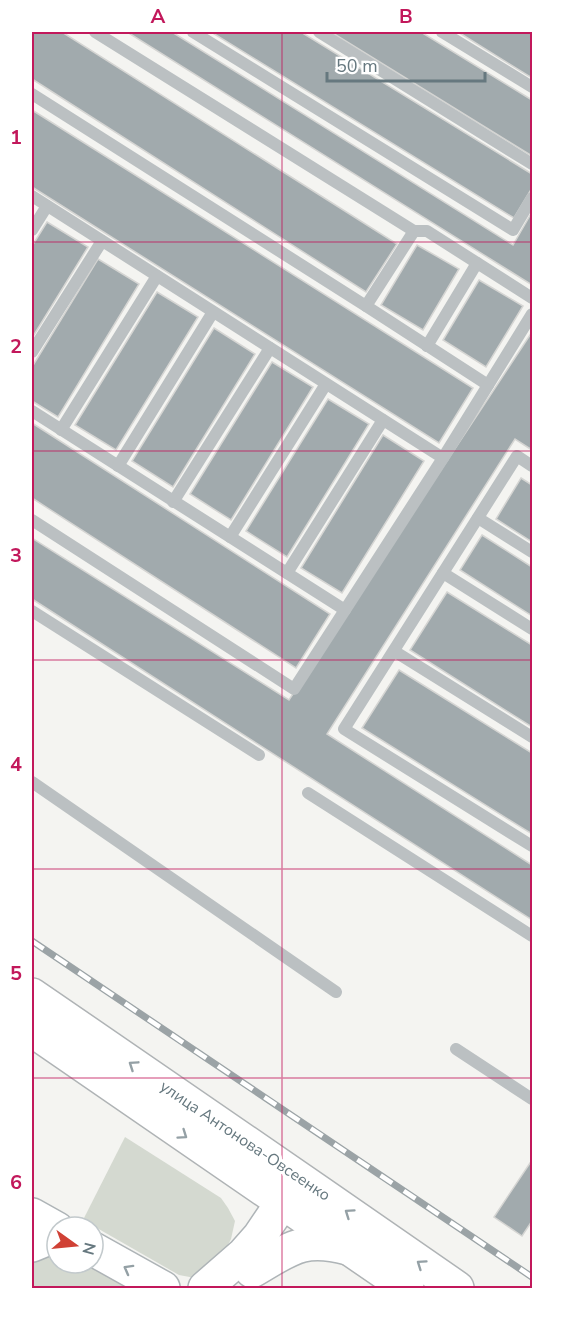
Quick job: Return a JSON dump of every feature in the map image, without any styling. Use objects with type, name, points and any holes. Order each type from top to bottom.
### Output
[{"type":"main road","name":"улица Антонова-Овсеенко","points":[[32,995],[301,1203],[348,1248],[407,1288]]},
{"type":"main road","name":"улица Антонова-Овсеенко","points":[[32,1030],[244,1177],[301,1203],[457,1288]]},
{"type":"main road","points":[[243,1271],[253,1219],[252,1203],[244,1177]]},
{"type":"main road","points":[[243,1271],[259,1237],[301,1203]]},
{"type":"main road","points":[[205,1288],[304,1243],[331,1243],[348,1248]]},
{"type":"main road","points":[[105,1256],[163,1288]]},
{"type":"lane","points":[[95,32],[414,231],[427,231],[532,298]]},
{"type":"lane","points":[[193,32],[513,230],[532,198]]},
{"type":"lane","points":[[319,32],[532,164]]},
{"type":"lane","points":[[442,32],[532,87]]},
{"type":"lane","points":[[32,94],[488,385]]},
{"type":"lane","points":[[32,196],[442,458]]},
{"type":"lane","points":[[32,230],[47,206]]},
{"type":"lane","points":[[366,306],[414,231]]},
{"type":"lane","points":[[32,352],[102,241]]},
{"type":"lane","points":[[427,346],[477,263]]},
{"type":"lane","points":[[61,430],[157,276]]},
{"type":"lane","points":[[118,466],[213,312]]},
{"type":"lane","points":[[32,520],[294,689],[532,314]]},
{"type":"lane","points":[[173,502],[270,348]]},
{"type":"lane","points":[[230,537],[326,384]]},
{"type":"lane","points":[[32,411],[345,610]]},
{"type":"lane","points":[[287,573],[383,420]]},
{"type":"lane","points":[[532,466],[517,456],[344,729],[532,846]]},
{"type":"lane","points":[[478,518],[532,552]]},
{"type":"lane","points":[[443,573],[532,629]]},
{"type":"lane","points":[[32,611],[259,755]]},
{"type":"lane","points":[[394,651],[532,737]]},
{"type":"lane","points":[[32,782],[336,992]]},
{"type":"lane","points":[[308,794],[532,936]]},
{"type":"lane","points":[[456,1049],[532,1099]]},
{"type":"shaded area","points":[[125,1137],[221,1198],[235,1221],[231,1239],[224,1253],[195,1278],[179,1275],[105,1233],[105,1215],[86,1215]]},
{"type":"shaded area","points":[[45,1253],[45,1275],[105,1275],[105,1270],[135,1288],[32,1288],[32,1256]]},
{"type":"building","points":[[32,32],[62,32],[397,244],[366,292],[32,79]]},
{"type":"building","points":[[127,32],[172,32],[513,245],[532,212],[532,285]]},
{"type":"building","points":[[211,32],[301,32],[532,174],[532,188],[514,218]]},
{"type":"building","points":[[331,32],[421,32],[532,100],[532,156]]},
{"type":"building","points":[[458,32],[532,32],[532,78]]},
{"type":"building","points":[[32,110],[473,388],[439,443],[32,187]]},
{"type":"building","points":[[47,222],[88,247],[32,338],[32,246]]},
{"type":"building","points":[[417,245],[459,269],[423,330],[381,305]]},
{"type":"building","points":[[98,259],[139,284],[58,417],[32,401],[32,367]]},
{"type":"building","points":[[479,280],[523,306],[486,367],[443,340]]},
{"type":"building","points":[[157,292],[198,317],[116,450],[75,425]]},
{"type":"building","points":[[214,328],[255,354],[173,487],[132,461]]},
{"type":"building","points":[[532,332],[532,450],[515,439],[327,734],[532,865],[532,920],[32,599],[32,538],[289,700]]},
{"type":"building","points":[[272,362],[313,387],[231,520],[190,494]]},
{"type":"building","points":[[328,399],[369,424],[287,557],[246,531]]},
{"type":"building","points":[[32,423],[330,614],[296,668],[32,498]]},
{"type":"building","points":[[383,435],[424,461],[342,593],[301,568]]},
{"type":"building","points":[[521,478],[532,485],[532,542],[496,519]]},
{"type":"building","points":[[482,535],[532,567],[532,616],[460,570]]},
{"type":"building","points":[[447,592],[532,645],[532,727],[410,650]]},
{"type":"building","points":[[399,670],[532,753],[532,834],[362,728]]},
{"type":"building","points":[[532,1160],[532,1221],[522,1236],[494,1217]]},
{"type":"railway","points":[[32,941],[532,1277]]}]
